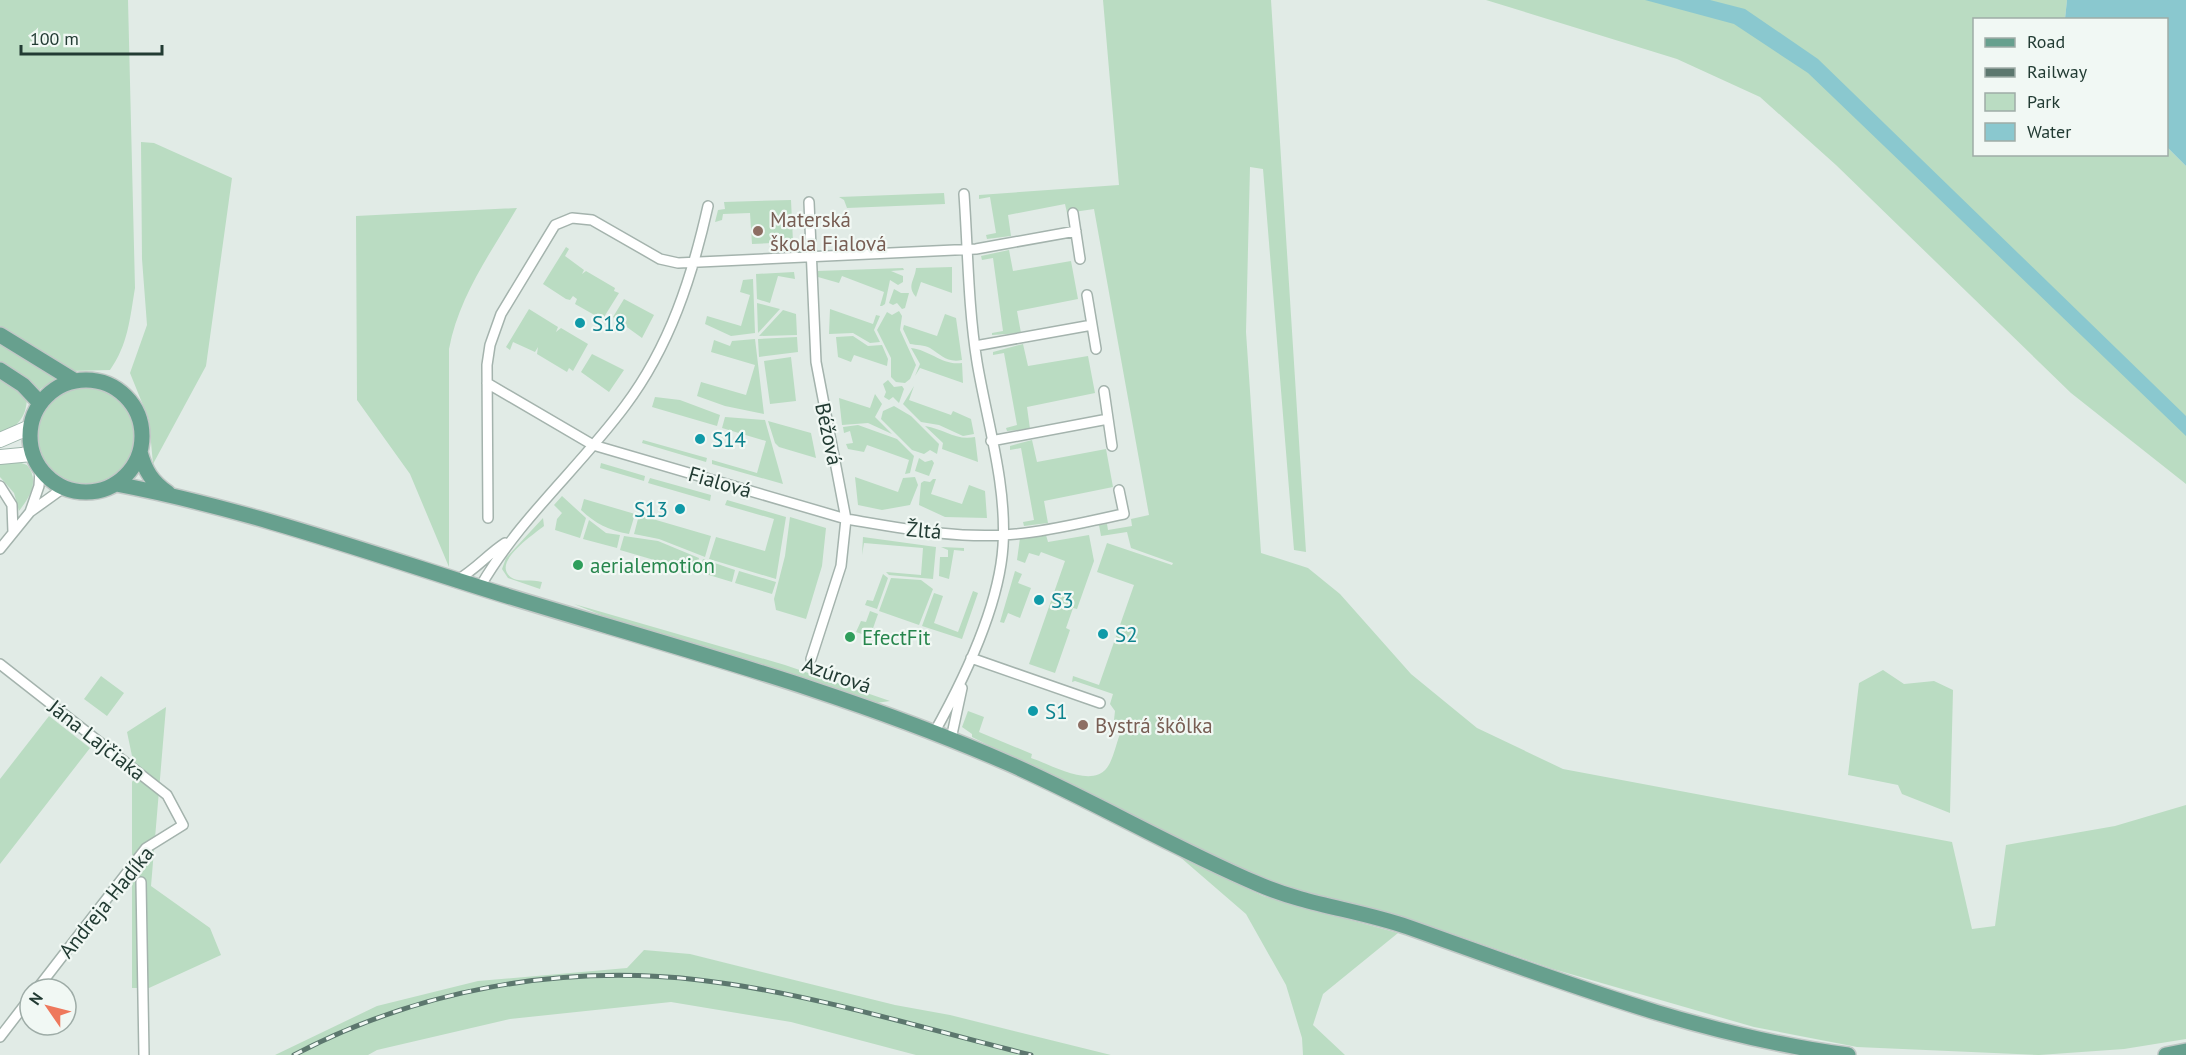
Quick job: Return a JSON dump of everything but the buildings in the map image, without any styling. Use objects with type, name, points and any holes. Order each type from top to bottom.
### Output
[{"type":"main road","points":[[0,335],[75,381]]},
{"type":"main road","points":[[0,370],[23,385],[40,403]]},
{"type":"main road","points":[[140,452],[130,470],[116,484],[91,493],[62,489],[40,470],[33,454],[30,427],[40,403],[53,391],[75,381],[100,382],[115,388],[126,397],[140,422],[140,452],[144,470],[168,493]]},
{"type":"main road","points":[[0,440],[30,427]]},
{"type":"main road","points":[[0,457],[33,454]]},
{"type":"main road","name":"Azúrová","points":[[116,484],[147,492],[168,493],[747,667],[861,705],[1012,765],[1234,873],[1291,896],[1401,925],[1661,1015],[1751,1039],[1848,1055]]},
{"type":"main road","points":[[2166,1055],[2186,1051]]},
{"type":"street","points":[[934,733],[964,677],[994,595],[1003,548],[1001,494],[975,346],[964,194]]},
{"type":"street","name":"Béžová","points":[[809,202],[816,362],[846,519],[841,566],[811,659]]},
{"type":"street","points":[[480,587],[512,538],[626,405],[658,354],[676,317],[694,262],[708,206]]},
{"type":"street","points":[[1073,213],[1080,259]]},
{"type":"street","points":[[488,518],[490,345],[501,314],[555,225],[572,218],[592,220],[660,259],[694,262],[967,249],[1076,231]]},
{"type":"street","points":[[1086,295],[1096,349]]},
{"type":"street","points":[[975,346],[1092,325]]},
{"type":"street","name":"Fialová","points":[[488,383],[593,445],[846,519]]},
{"type":"street","points":[[1104,391],[1112,446]]},
{"type":"street","points":[[992,441],[1108,419]]},
{"type":"street","points":[[30,512],[39,486],[40,470]]},
{"type":"street","points":[[0,486],[12,505],[13,532]]},
{"type":"street","points":[[0,549],[30,512],[62,489]]},
{"type":"street","name":"Žltá","points":[[846,519],[939,533],[1014,534],[1124,514],[1119,490]]},
{"type":"street","points":[[457,580],[470,573],[484,557],[512,538]]},
{"type":"street","points":[[971,658],[1100,704]]},
{"type":"street","name":"Jána Lajčiaka","points":[[0,664],[167,795],[183,825]]},
{"type":"street","points":[[951,740],[964,677]]},
{"type":"street","name":"Andreja Hadíka","points":[[46,977],[146,848],[183,825]]},
{"type":"street","points":[[141,882],[144,1055]]},
{"type":"street","points":[[0,1037],[18,1014]]},
{"type":"green space","points":[[0,0],[128,0],[135,288],[125,341],[110,370],[69,371],[0,326]]},
{"type":"green space","points":[[1103,0],[1271,0],[1306,552],[1294,550],[1263,169],[1250,167],[1246,332],[1261,553],[1308,568],[1340,594],[1411,674],[1477,728],[1563,769],[1952,842],[1972,929],[1995,926],[2006,845],[2115,826],[2186,805],[2186,1039],[2124,1049],[2039,1055],[1857,1047],[1754,1027],[1553,969],[1413,920],[1273,885],[1220,862],[972,737],[972,734],[962,727],[968,711],[984,717],[979,732],[1032,754],[1031,758],[1080,775],[1099,774],[1106,769],[1120,734],[1113,729],[1115,711],[1110,704],[1113,694],[1075,681],[1072,682],[1073,676],[1099,685],[1134,585],[1097,572],[1107,543],[1172,565],[1173,563],[1131,548],[1127,532],[1101,536],[1099,525],[1107,524],[1108,530],[1132,526],[1131,519],[1149,515],[1094,209],[1067,213],[1065,204],[1008,215],[1011,236],[987,239],[986,235],[996,233],[990,197],[979,199],[979,195],[1119,185]]},
{"type":"green space","points":[[1486,0],[2067,0],[2065,18],[1973,18],[1973,156],[2168,156],[2168,148],[2186,166],[2186,484],[2071,393],[1836,165],[1760,97],[1677,59]]},
{"type":"green space","points":[[141,142],[154,143],[232,178],[206,366],[153,464],[149,420],[130,373],[147,325],[142,259]]},
{"type":"green space","points":[[944,193],[945,204],[847,208],[844,200],[839,197]]},
{"type":"green space","name":"Materská škola Fialová","points":[[791,200],[793,242],[752,244],[750,213],[723,214],[722,220],[715,222],[718,210],[725,209],[724,202]]},
{"type":"green space","points":[[517,208],[468,293],[449,349],[449,567],[410,474],[357,400],[356,216]]},
{"type":"green space","points":[[566,247],[569,249],[565,256],[584,270],[582,274],[586,271],[615,288],[614,291],[619,293],[604,317],[600,314],[598,317],[575,304],[577,299],[573,296],[570,300],[566,299],[543,284]]},
{"type":"green space","points":[[1009,250],[1013,271],[1071,261],[1078,299],[1017,311],[1021,333],[992,335],[992,333],[1003,331],[993,258],[982,260],[981,256]]},
{"type":"green space","points":[[952,267],[952,293],[921,282],[916,297],[913,293],[911,286],[916,268]]},
{"type":"green space","points":[[903,268],[904,270],[891,271],[903,276],[903,282],[898,285],[890,280],[885,304],[882,306],[880,306],[884,292],[842,276],[839,283],[818,277],[817,271]]},
{"type":"green space","points":[[794,272],[795,279],[778,276],[770,303],[757,299],[756,274]]},
{"type":"green space","points":[[753,279],[755,333],[731,336],[705,324],[707,316],[741,326],[750,295],[740,292],[743,280]]},
{"type":"green space","points":[[894,289],[901,293],[909,293],[905,308],[902,309],[897,303],[893,305],[889,303]]},
{"type":"green space","points":[[624,299],[654,315],[642,338],[613,317]]},
{"type":"green space","points":[[757,303],[780,309],[758,333]]},
{"type":"green space","points":[[529,309],[558,327],[556,332],[561,328],[588,344],[573,371],[569,368],[567,372],[537,354],[538,347],[535,352],[513,342],[510,350],[506,347]]},
{"type":"green space","points":[[830,309],[873,324],[876,315],[880,316],[874,330],[880,342],[870,343],[853,333],[829,334]]},
{"type":"green space","points":[[783,310],[796,314],[797,335],[759,336]]},
{"type":"green space","points":[[899,311],[902,316],[900,330],[916,365],[910,379],[905,383],[896,382],[891,377],[891,358],[877,330],[887,312],[892,315]]},
{"type":"green space","points":[[945,314],[956,318],[962,360],[948,359],[928,347],[910,344],[903,329],[904,325],[937,336]]},
{"type":"green space","points":[[853,336],[868,346],[882,345],[888,359],[887,366],[854,355],[851,362],[838,357],[836,337]]},
{"type":"green space","points":[[797,337],[798,352],[759,357],[758,339]]},
{"type":"green space","points":[[755,339],[764,414],[725,406],[697,396],[701,382],[746,395],[755,365],[711,352],[714,340],[730,346],[732,341]]},
{"type":"green space","points":[[0,342],[34,361],[56,379],[39,390],[16,371],[0,362]]},
{"type":"green space","points":[[1023,344],[1028,366],[1088,356],[1095,393],[1027,407],[1030,429],[1007,431],[1006,428],[1017,425],[1004,353],[993,355],[993,352]]},
{"type":"green space","points":[[911,348],[949,362],[962,363],[963,383],[920,368],[915,376],[920,364]]},
{"type":"green space","points":[[592,354],[624,370],[609,392],[581,372]]},
{"type":"green space","points":[[791,357],[796,401],[770,404],[764,361]]},
{"type":"green space","points":[[0,376],[27,398],[25,411],[20,421],[0,435]]},
{"type":"green space","points":[[888,380],[894,387],[902,386],[904,389],[899,403],[893,397],[889,400],[884,397],[886,392],[883,384]]},
{"type":"green space","points":[[914,386],[909,400],[951,415],[953,411],[971,419],[974,434],[963,436],[939,425],[921,422],[903,404]]},
{"type":"green space","points":[[86,387],[105,391],[121,402],[132,418],[136,437],[132,456],[121,472],[105,483],[86,487],[67,483],[51,472],[40,456],[36,437],[40,418],[51,402],[67,391]]},
{"type":"green space","points":[[875,394],[882,404],[875,417],[892,434],[868,423],[842,425],[839,398],[870,408]]},
{"type":"green space","points":[[655,397],[680,400],[720,415],[717,426],[652,407]]},
{"type":"green space","points":[[894,406],[911,416],[939,444],[937,454],[930,450],[924,454],[912,450],[881,419],[883,411]]},
{"type":"green space","points":[[725,417],[765,420],[783,484],[712,464],[712,460],[757,473],[766,441],[722,428]]},
{"type":"green space","points":[[768,421],[811,433],[816,458],[779,447],[775,443]]},
{"type":"green space","points":[[858,425],[897,439],[914,456],[910,473],[905,474],[909,460],[867,445],[864,452],[848,449],[846,444],[853,443],[850,431],[844,433],[843,427]]},
{"type":"green space","points":[[925,426],[956,436],[975,437],[978,462],[942,449],[943,443]]},
{"type":"green space","points":[[643,440],[707,458],[706,462],[642,443]]},
{"type":"green space","points":[[1032,440],[1037,462],[1106,449],[1113,487],[1044,501],[1048,523],[1024,526],[1023,522],[1034,520],[1021,448],[1010,450],[1010,446]]},
{"type":"green space","points":[[919,458],[925,462],[932,460],[934,463],[929,476],[915,471]]},
{"type":"green space","points":[[13,460],[27,465],[33,477],[30,495],[19,511],[14,493],[0,477],[0,464]]},
{"type":"green space","points":[[601,463],[645,476],[644,481],[600,468]]},
{"type":"green space","points":[[855,477],[898,492],[903,478],[915,477],[918,485],[910,505],[882,510],[858,505]]},
{"type":"green space","points":[[650,478],[711,495],[710,501],[648,483]]},
{"type":"green space","points":[[936,479],[931,494],[962,504],[969,485],[985,491],[987,518],[945,517],[919,505],[921,483],[930,482]]},
{"type":"green space","points":[[562,496],[586,518],[580,538],[555,530],[557,519],[562,513],[554,505]]},
{"type":"green space","points":[[584,499],[635,514],[629,534],[615,531],[592,519],[581,510]]},
{"type":"green space","points":[[727,500],[786,517],[776,579],[709,559],[716,537],[765,551],[774,519],[725,505]]},
{"type":"green space","points":[[639,515],[711,536],[705,557],[659,539],[634,534]]},
{"type":"green space","points":[[790,517],[826,528],[822,566],[806,619],[776,610],[774,599],[785,556]]},
{"type":"green space","points":[[543,518],[544,526],[515,551],[506,566],[507,573],[514,579],[542,582],[540,589],[508,578],[502,569],[506,558]]},
{"type":"green space","points":[[589,520],[606,533],[620,535],[617,548],[583,539]]},
{"type":"green space","points":[[1046,535],[1048,542],[1089,535],[1094,561],[1077,609],[1073,608],[1066,628],[1070,630],[1055,673],[1029,664],[1065,561],[1041,552],[1039,556],[1029,553],[1025,563],[1017,560],[1020,538]]},
{"type":"green space","points":[[624,536],[658,541],[699,558],[695,572],[620,550]]},
{"type":"green space","points":[[863,537],[936,547],[933,579],[889,575],[886,572],[921,575],[923,548],[864,543],[862,555]]},
{"type":"green space","points":[[941,547],[964,548],[964,551],[954,550],[949,579],[939,576],[940,557],[948,557],[948,550]]},
{"type":"green space","points":[[703,559],[735,570],[732,582],[699,572]]},
{"type":"green space","points":[[739,571],[776,582],[772,594],[735,583]]},
{"type":"green space","points":[[1015,571],[1022,574],[1018,583],[1031,588],[1020,618],[1008,613],[1004,623],[1000,622]]},
{"type":"green space","points":[[883,574],[888,578],[877,609],[865,605],[867,600],[873,601]]},
{"type":"green space","points":[[891,578],[921,580],[933,589],[919,625],[879,611]]},
{"type":"green space","points":[[973,591],[978,593],[962,639],[922,626],[934,593],[943,596],[934,623],[958,632]]},
{"type":"green space","points":[[574,604],[785,665],[890,701],[876,703],[616,621]]},
{"type":"green space","points":[[870,611],[878,614],[870,637],[856,632],[861,621],[866,622]]},
{"type":"green space","points":[[1883,670],[1904,684],[1934,681],[1953,690],[1950,813],[1902,794],[1898,785],[1848,775],[1859,683]]},
{"type":"green space","points":[[101,676],[124,693],[107,716],[84,699]]},
{"type":"green space","points":[[166,707],[151,886],[210,928],[221,955],[149,988],[132,988],[132,782],[136,775],[127,732]]},
{"type":"green space","points":[[49,716],[90,748],[0,864],[0,779]]},
{"type":"green space","points":[[1180,857],[1263,896],[1398,933],[1323,994],[1313,1025],[1345,1055],[1303,1055],[1302,1038],[1286,985],[1246,914]]},
{"type":"green space","points":[[644,950],[690,954],[1111,1055],[916,1055],[791,1022],[671,1002],[510,1019],[377,1050],[368,1055],[275,1055],[377,1006],[478,981],[627,968]]},
{"type":"water","points":[[1645,0],[1710,0],[1745,9],[1818,59],[2186,416],[2186,436],[1808,73],[1734,24]]},
{"type":"water","points":[[2067,0],[2186,0],[2186,166],[2168,148],[2168,18],[2065,18]]},
{"type":"railway","points":[[294,1055],[341,1032],[440,998],[490,987],[594,976],[647,976],[699,980],[783,993],[1031,1055]]},
{"type":"place","name":"Materská škola Fialová","points":[[758,231]]},
{"type":"place","name":"S18","points":[[580,323]]},
{"type":"place","name":"S14","points":[[700,439]]},
{"type":"place","name":"S13","points":[[680,509]]},
{"type":"place","name":"aerialemotion","points":[[578,565]]},
{"type":"place","name":"S3","points":[[1039,600]]},
{"type":"place","name":"S2","points":[[1103,634]]},
{"type":"place","name":"EfectFit","points":[[850,637]]},
{"type":"place","name":"S1","points":[[1033,711]]},
{"type":"place","name":"Bystrá škôlka","points":[[1083,725]]}]
